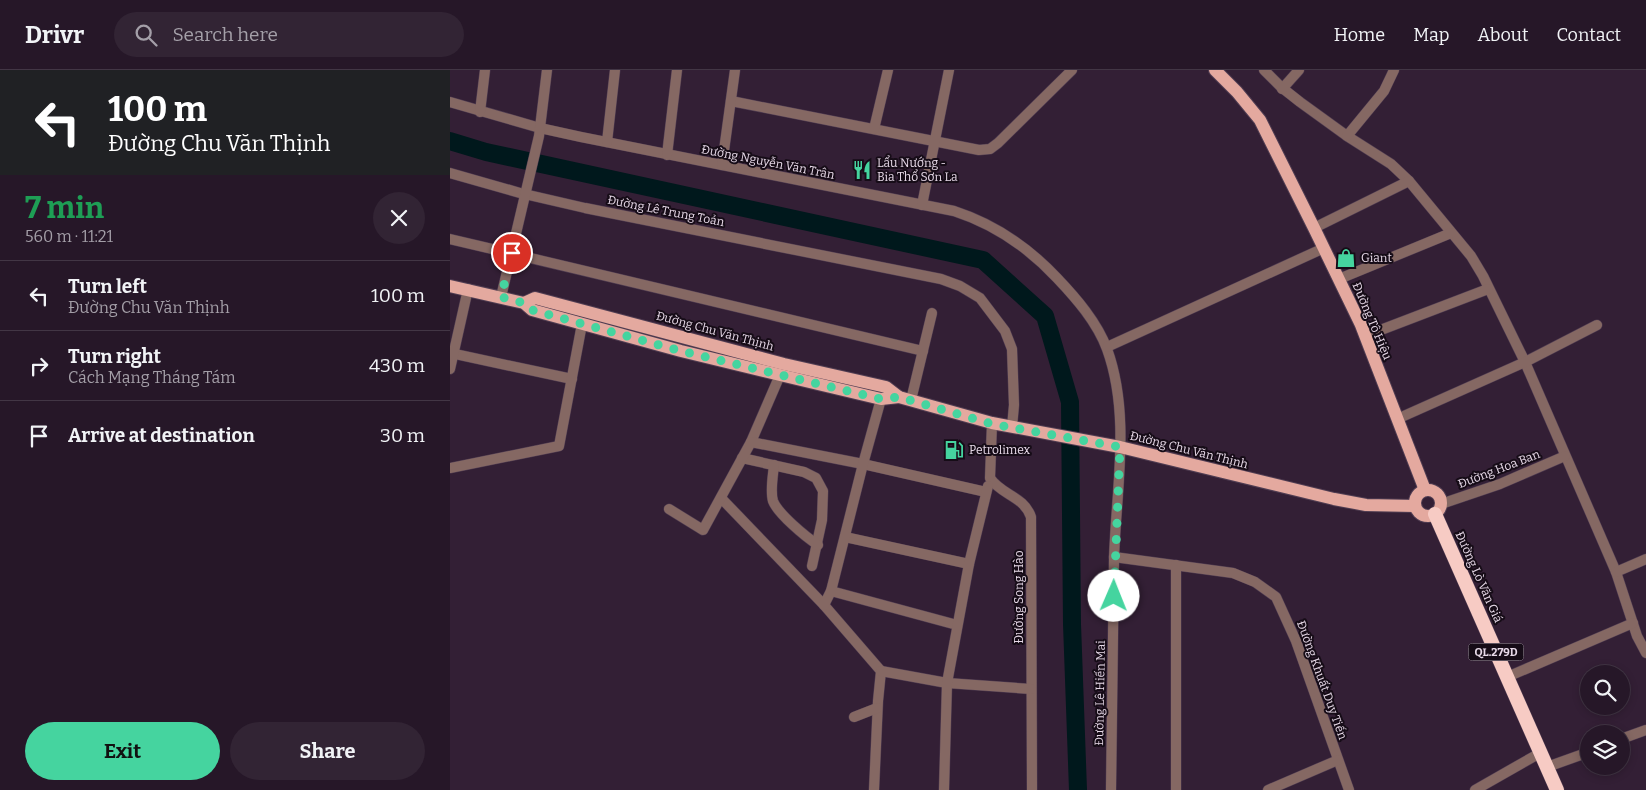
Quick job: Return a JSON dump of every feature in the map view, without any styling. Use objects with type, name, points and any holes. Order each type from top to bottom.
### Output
[{"type":"highway","name":"Đường Lò Văn Giá","points":[[1438,509],[1507,677],[1557,790]]},
{"type":"main road","name":"Đường Tô Hiệu","points":[[1215,70],[1237,92],[1260,120],[1324,248],[1365,336],[1425,490]]},
{"type":"main road","name":"Đường Chu Văn Thịnh","points":[[450,286],[524,303],[532,310],[780,376],[881,399],[905,398]]},
{"type":"main road","name":"Đường Chu Văn Thịnh","points":[[524,303],[535,298],[784,364],[886,387],[905,398],[992,424],[1115,447],[1334,499],[1366,505],[1415,506]]},
{"type":"main road","points":[[1425,490],[1433,490],[1439,496],[1438,509],[1431,516],[1423,515],[1415,506],[1416,496],[1425,490]]},
{"type":"street","points":[[480,112],[485,70]]},
{"type":"street","points":[[501,297],[540,132],[547,70]]},
{"type":"street","points":[[607,142],[615,70]]},
{"type":"street","points":[[667,154],[677,70]]},
{"type":"street","points":[[722,165],[735,70]]},
{"type":"street","points":[[874,130],[888,70]]},
{"type":"street","points":[[922,205],[949,70]]},
{"type":"street","points":[[730,101],[979,150],[990,149],[1072,70]]},
{"type":"street","points":[[1264,70],[1282,89],[1347,136],[1391,164],[1409,181],[1471,256],[1483,276],[1525,362],[1616,572],[1633,623],[1646,654]]},
{"type":"street","points":[[1282,89],[1299,70]]},
{"type":"street","points":[[1347,136],[1384,91],[1394,70]]},
{"type":"street","name":"Đường Nguyễn Văn Trân","points":[[450,102],[540,132],[607,142],[954,211],[977,218],[996,228],[1029,252],[1073,296],[1093,322],[1107,347],[1117,388],[1115,447]]},
{"type":"street","name":"Đường Lê Trung Toản","points":[[450,173],[585,208],[942,279],[960,286],[980,298],[1005,331],[1012,349],[1014,404],[1012,427]]},
{"type":"street","points":[[1314,228],[1409,181]]},
{"type":"street","points":[[1339,279],[1451,233]]},
{"type":"street","points":[[450,238],[923,351]]},
{"type":"street","points":[[1107,347],[1324,248]]},
{"type":"street","points":[[450,369],[452,353],[468,289]]},
{"type":"street","points":[[1365,336],[1488,289]]},
{"type":"street","points":[[905,398],[923,351],[932,313]]},
{"type":"street","points":[[450,468],[559,446],[582,324]]},
{"type":"street","points":[[1397,420],[1525,362],[1597,325]]},
{"type":"street","points":[[452,353],[572,379]]},
{"type":"street","points":[[669,509],[703,530],[750,442],[780,376]]},
{"type":"street","points":[[824,604],[831,591],[881,399]]},
{"type":"street","points":[[944,790],[947,683],[969,564],[990,478],[992,424]]},
{"type":"street","points":[[750,442],[863,464],[986,492]]},
{"type":"street","name":"Đường Lê Hiến Mai","points":[[1111,790],[1115,447]]},
{"type":"street","name":"Đường Hoa Ban","points":[[1438,509],[1565,456]]},
{"type":"street","points":[[742,458],[811,475],[819,481],[824,491],[822,520],[812,566]]},
{"type":"street","points":[[774,465],[773,500],[779,510],[805,537],[818,545]]},
{"type":"street","name":"Đường Song Hào","points":[[990,478],[994,484],[1024,503],[1030,511],[1031,517],[1032,790]]},
{"type":"street","points":[[721,498],[824,604],[881,671],[947,683],[1031,689]]},
{"type":"street","points":[[845,537],[969,564]]},
{"type":"street","name":"Đường Khuất Duy Tiến","points":[[1114,557],[1232,573],[1255,582],[1276,597],[1296,641],[1350,790]]},
{"type":"street","points":[[1616,572],[1646,559]]},
{"type":"street","points":[[1176,565],[1176,790]]},
{"type":"street","points":[[831,591],[957,625]]},
{"type":"street","points":[[1507,677],[1633,623]]},
{"type":"street","points":[[874,790],[877,708],[881,671]]},
{"type":"street","points":[[854,717],[877,708]]},
{"type":"street","points":[[1630,736],[1646,730]]},
{"type":"street","points":[[1475,790],[1540,753]]},
{"type":"street","points":[[1547,767],[1580,755]]},
{"type":"street","points":[[1268,790],[1338,760]]},
{"type":"waterway","points":[[450,141],[486,152],[983,260],[1045,316],[1070,402],[1072,624],[1078,790]]},
{"type":"place","name":"Lẩu Nướng - Bia Thổ Sơn La","points":[[862,170]]},
{"type":"place","name":"Giant","points":[[1346,258]]},
{"type":"place","name":"Petrolimex","points":[[954,450]]},
{"type":"route","points":[[512,253],[501,297],[524,303],[532,310],[780,376],[881,399],[899,397],[992,424],[1120,447],[1114,557],[1114,596]]}]
